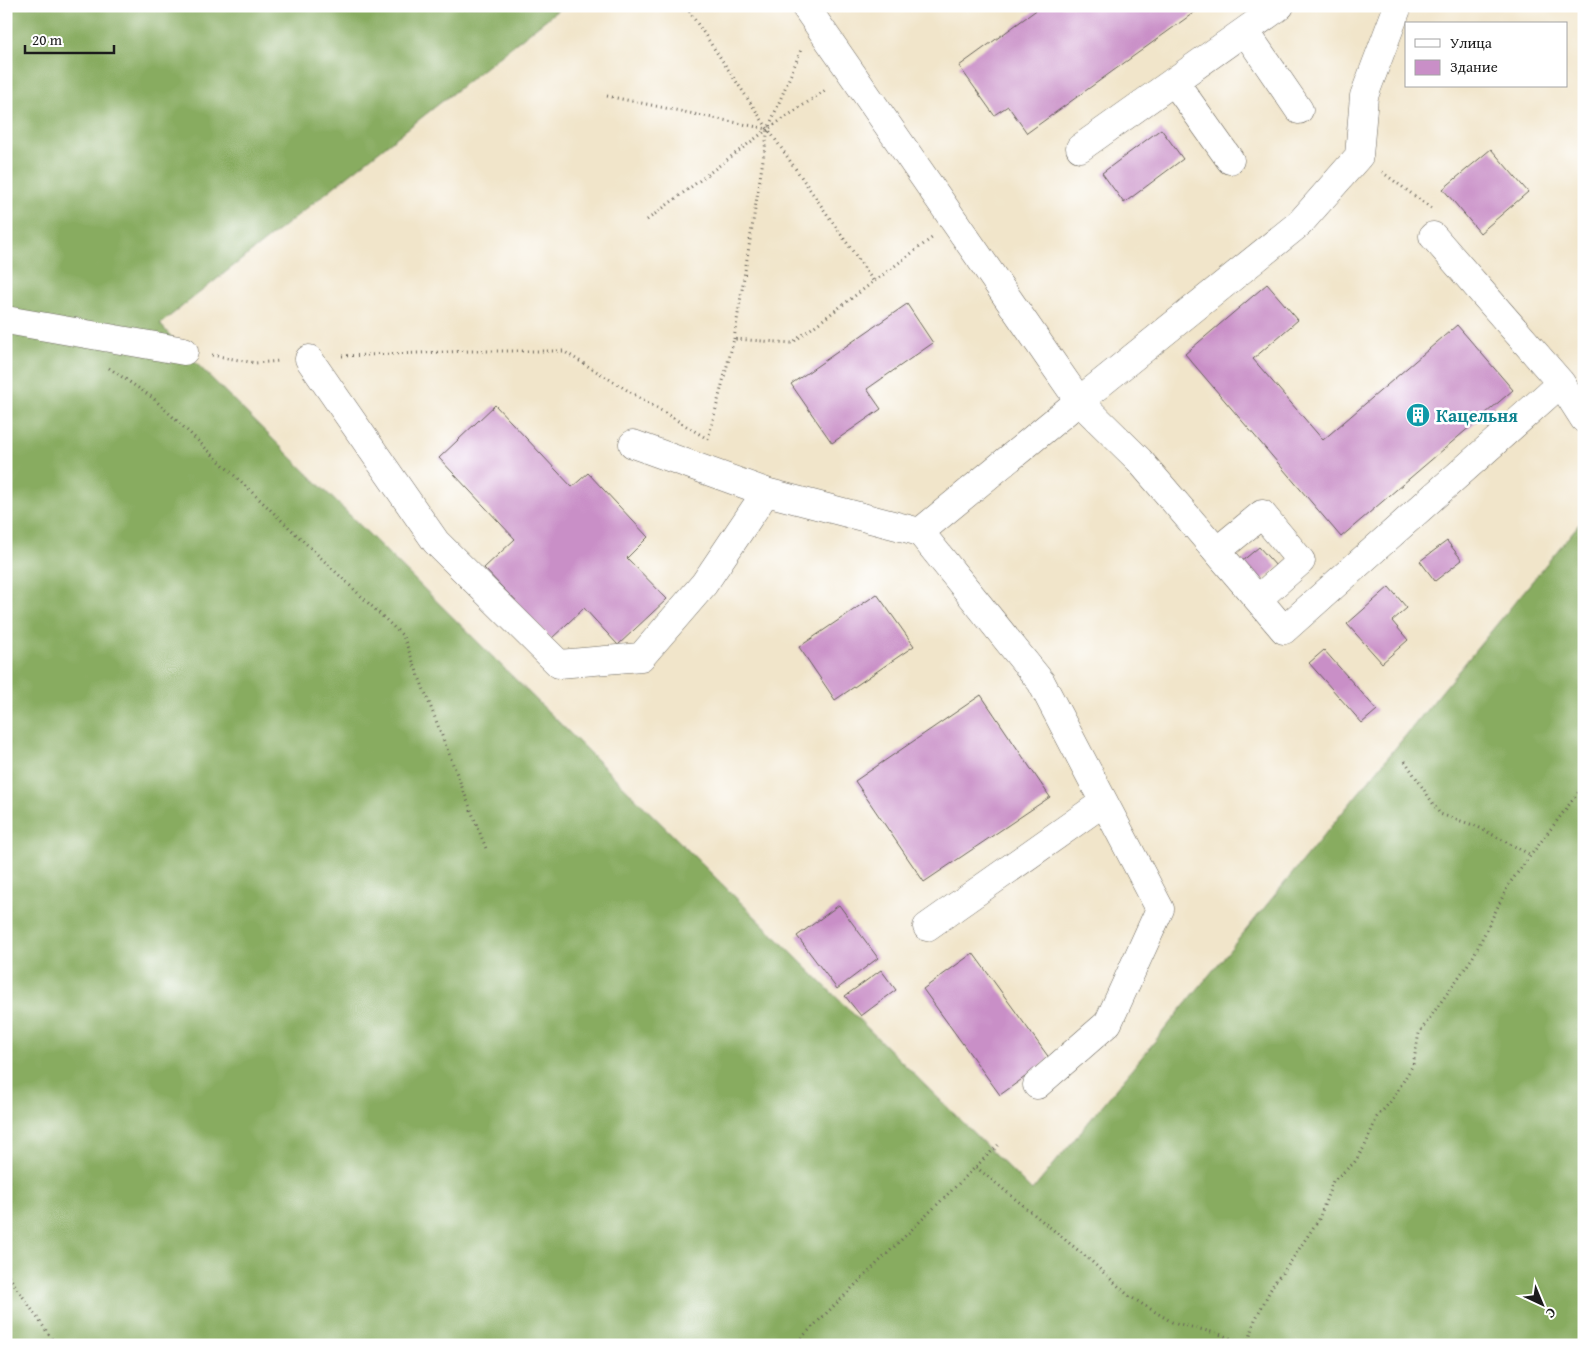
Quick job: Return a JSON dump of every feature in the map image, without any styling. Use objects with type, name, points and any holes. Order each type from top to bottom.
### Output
[{"type":"lane","points":[[1080,148],[1280,6]]},
{"type":"lane","points":[[920,532],[1300,223],[1359,156],[1364,96],[1398,6]]},
{"type":"lane","points":[[810,13],[1079,401],[1139,460],[1284,630],[1562,383]]},
{"type":"lane","points":[[1245,31],[1299,110]]},
{"type":"lane","points":[[1174,81],[1230,160]]},
{"type":"lane","points":[[1434,236],[1562,383],[1584,419]]},
{"type":"lane","points":[[6,320],[184,351]]},
{"type":"lane","points":[[309,359],[436,542],[558,664],[641,657],[704,584],[766,492]]},
{"type":"lane","points":[[633,444],[766,492],[920,532],[1041,682],[1160,909],[1108,1023],[1037,1085]]},
{"type":"lane","points":[[1217,551],[1262,514],[1301,561],[1258,599]]},
{"type":"lane","points":[[927,927],[1104,802]]},
{"type":"path","points":[[689,10],[768,129],[874,282]]},
{"type":"path","points":[[184,351],[255,363],[471,351],[563,351],[708,439],[734,339],[768,129],[810,13]]},
{"type":"path","points":[[646,220],[768,129],[851,72]]},
{"type":"path","points":[[607,96],[768,129]]},
{"type":"path","points":[[734,339],[792,343],[954,221]]},
{"type":"path","points":[[105,366],[153,398],[403,636],[487,851]]},
{"type":"path","points":[[1404,761],[1440,814],[1476,826],[1531,855]]},
{"type":"path","points":[[976,1168],[1090,1260],[1129,1296],[1172,1322],[1219,1334],[1248,1345],[1255,1320],[1274,1283],[1319,1219],[1333,1181],[1354,1163],[1365,1146],[1377,1117],[1392,1100],[1413,1066],[1418,1033],[1473,957],[1509,884],[1584,785]]},
{"type":"path","points":[[794,1345],[998,1145]]},
{"type":"path","points":[[6,1272],[56,1345]]},
{"type":"green space","points":[[6,6],[563,6],[160,324],[184,351],[1032,1191],[1584,518],[1584,1345],[6,1345]]},
{"type":"building","points":[[1042,6],[1203,6],[1027,133],[1008,106],[994,115],[959,66]]},
{"type":"building","points":[[1161,129],[1183,159],[1124,203],[1102,173]]},
{"type":"building","points":[[1491,149],[1528,192],[1480,233],[1443,189]]},
{"type":"building","name":"Кацельня","points":[[1267,284],[1298,320],[1253,359],[1323,440],[1457,325],[1513,390],[1341,537],[1185,354]]},
{"type":"building","points":[[907,304],[933,343],[867,389],[881,409],[832,443],[791,384]]},
{"type":"building","points":[[495,405],[572,487],[588,473],[648,537],[627,558],[667,599],[618,645],[584,608],[551,639],[484,568],[515,539],[439,458]]},
{"type":"building","points":[[1447,541],[1462,560],[1435,581],[1420,561]]},
{"type":"building","points":[[1259,547],[1277,567],[1259,583],[1241,562]]},
{"type":"building","points":[[1389,587],[1407,608],[1392,621],[1408,640],[1382,663],[1347,624]]},
{"type":"building","points":[[877,594],[914,646],[835,700],[799,647]]},
{"type":"building","points":[[1324,650],[1377,710],[1362,723],[1309,663]]},
{"type":"building","points":[[981,695],[1050,797],[924,882],[855,781]]},
{"type":"building","points":[[839,905],[878,958],[837,989],[797,936]]},
{"type":"building","points":[[973,953],[1050,1059],[1000,1095],[923,989]]},
{"type":"building","points":[[881,970],[896,990],[861,1016],[845,996]]},
{"type":"place","name":"Кацельня","points":[[1418,415]]}]
